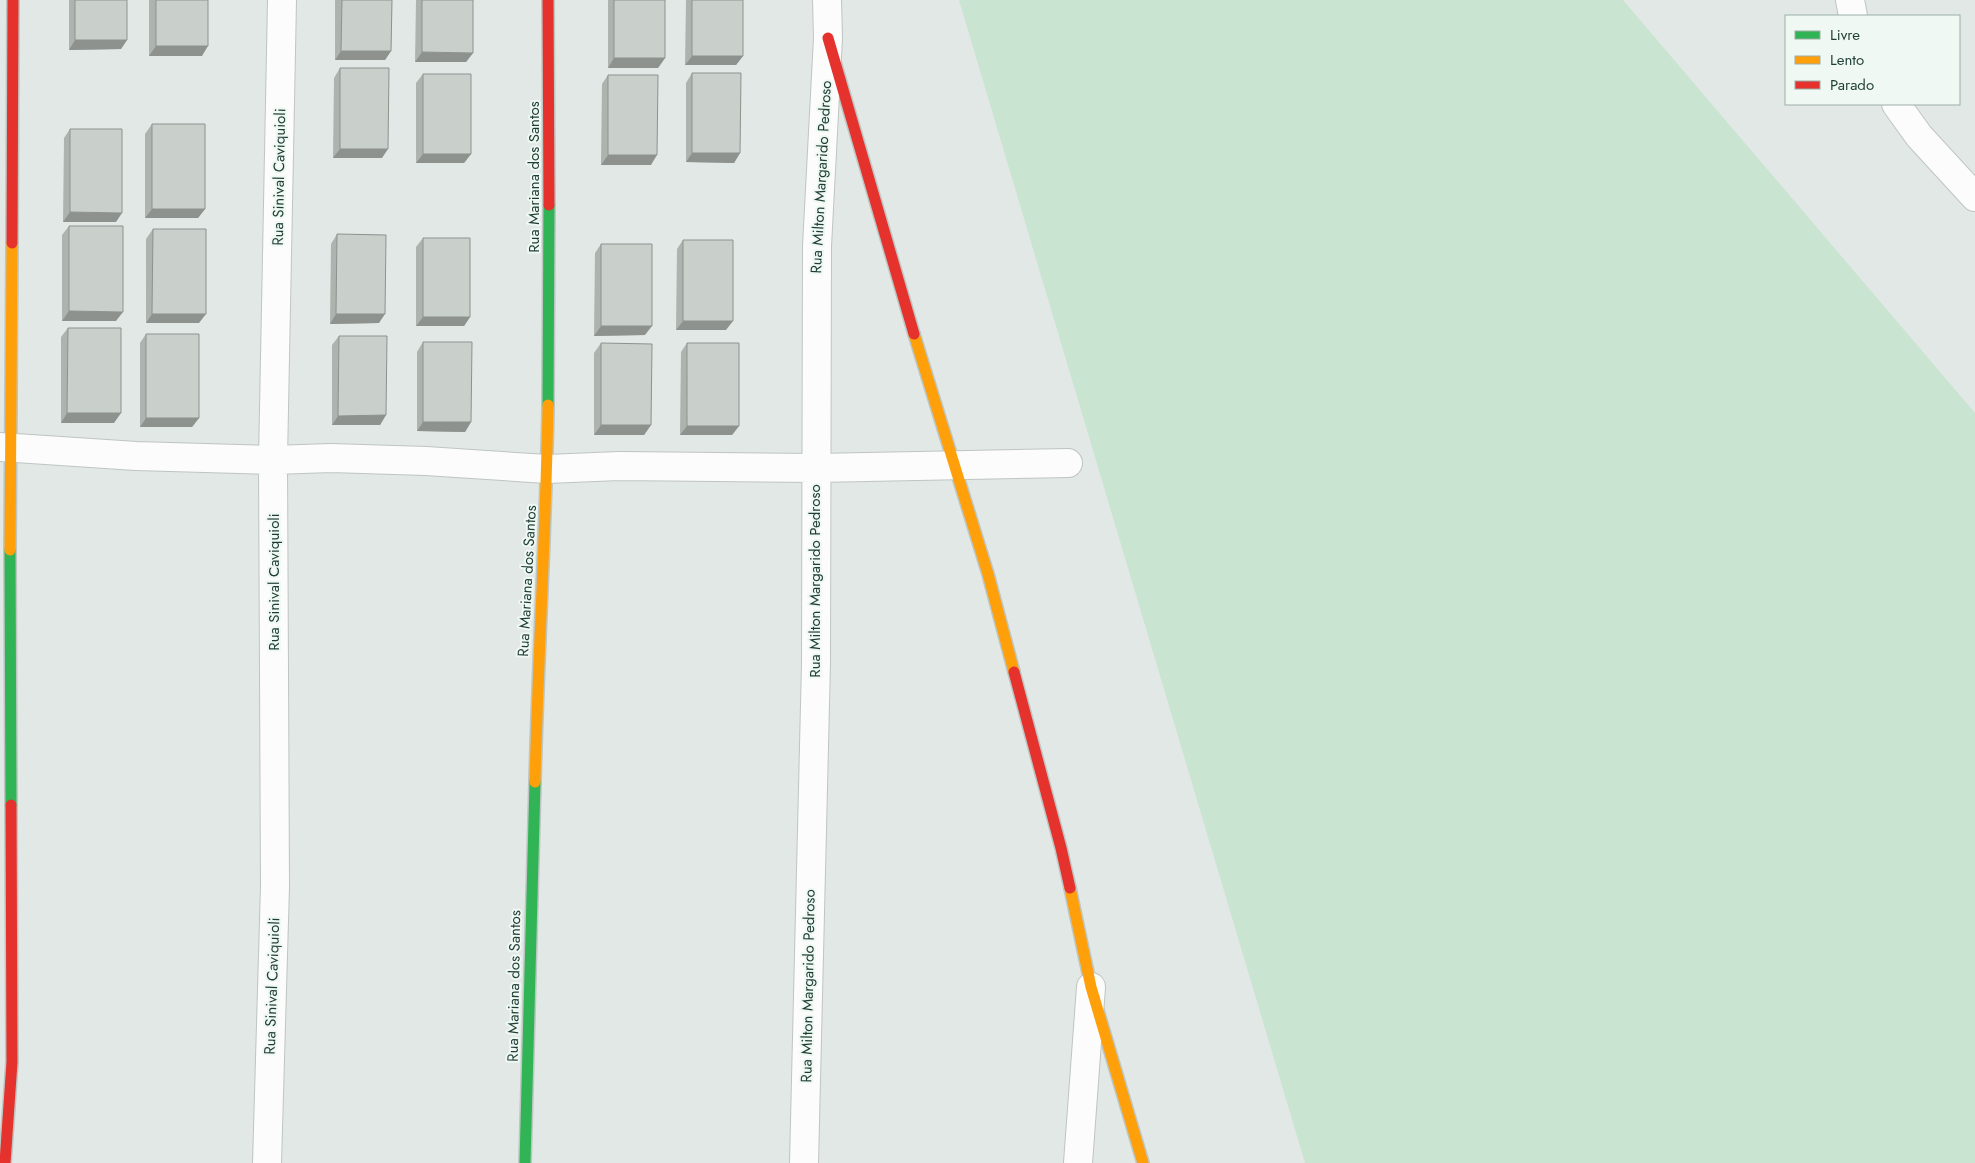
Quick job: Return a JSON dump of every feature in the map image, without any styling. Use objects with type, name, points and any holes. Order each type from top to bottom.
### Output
[{"type":"street","points":[[5,1163],[12,1062],[4,447],[12,255],[13,0]]},
{"type":"street","name":"Rua Sinival Caviquioli","points":[[267,1163],[275,886],[273,460],[282,0]]},
{"type":"street","name":"Rua Mariana dos Santos","points":[[525,1163],[538,655],[547,469],[550,123],[548,0]]},
{"type":"street","name":"Rua Milton Margarido Pedroso","points":[[804,1163],[816,664],[817,246],[828,38],[827,0]]},
{"type":"street","points":[[1850,0],[1853,15]]},
{"type":"street","points":[[828,38],[922,365],[955,464],[988,574],[1061,848],[1091,987],[1143,1163]]},
{"type":"street","points":[[1897,105],[1919,136],[1975,197]]},
{"type":"street","points":[[4,447],[136,456],[273,460],[331,458],[426,461],[547,469],[619,466],[816,468],[1068,463]]},
{"type":"street","points":[[1078,1163],[1091,987]]},
{"type":"green space","points":[[959,0],[1623,0],[1975,413],[1975,1163],[1305,1163]]},
{"type":"building","points":[[75,0],[127,0],[127,40],[75,40]]},
{"type":"building","points":[[156,0],[208,0],[208,46],[156,46]]},
{"type":"building","points":[[342,0],[392,0],[391,51],[341,51]]},
{"type":"building","points":[[422,0],[473,0],[473,53],[422,52]]},
{"type":"building","points":[[614,0],[665,0],[665,58],[614,58]]},
{"type":"building","points":[[692,0],[743,0],[743,56],[692,56]]},
{"type":"building","points":[[340,68],[389,68],[388,149],[340,149]]},
{"type":"building","points":[[692,73],[741,73],[740,153],[692,153]]},
{"type":"building","points":[[423,74],[471,74],[471,154],[423,154]]},
{"type":"building","points":[[608,75],[658,75],[657,155],[608,155]]},
{"type":"building","points":[[152,124],[205,124],[205,209],[152,209]]},
{"type":"building","points":[[70,129],[122,129],[122,213],[70,212]]},
{"type":"building","points":[[69,226],[123,226],[123,312],[69,311]]},
{"type":"building","points":[[153,229],[206,229],[206,314],[152,314]]},
{"type":"building","points":[[337,234],[386,235],[385,314],[336,314]]},
{"type":"building","points":[[423,238],[470,238],[470,317],[423,317]]},
{"type":"building","points":[[683,240],[733,240],[733,321],[683,321]]},
{"type":"building","points":[[601,244],[652,244],[652,326],[601,326]]},
{"type":"building","points":[[68,328],[121,328],[121,413],[67,413]]},
{"type":"building","points":[[146,334],[199,334],[199,418],[146,418]]},
{"type":"building","points":[[339,336],[387,336],[386,415],[338,416]]},
{"type":"building","points":[[423,342],[472,342],[471,422],[423,422]]},
{"type":"building","points":[[601,343],[652,344],[651,425],[601,425]]},
{"type":"building","points":[[687,343],[739,343],[739,426],[687,426]]},
{"type":"traffic: fast","points":[[548,405],[549,205]]},
{"type":"traffic: fast","points":[[10,550],[11,805]]},
{"type":"traffic: fast","points":[[525,1163],[535,782]]},
{"type":"traffic: slow","points":[[10,550],[12,243]]},
{"type":"traffic: slow","points":[[914,334],[988,574],[1014,672]]},
{"type":"traffic: slow","points":[[535,782],[548,405]]},
{"type":"traffic: slow","points":[[1070,888],[1091,987],[1143,1163]]},
{"type":"traffic: jam","points":[[12,243],[13,0]]},
{"type":"traffic: jam","points":[[548,0],[549,205]]},
{"type":"traffic: jam","points":[[828,38],[914,334]]},
{"type":"traffic: jam","points":[[1014,672],[1070,888]]},
{"type":"traffic: jam","points":[[5,1163],[12,1062],[11,805]]}]
